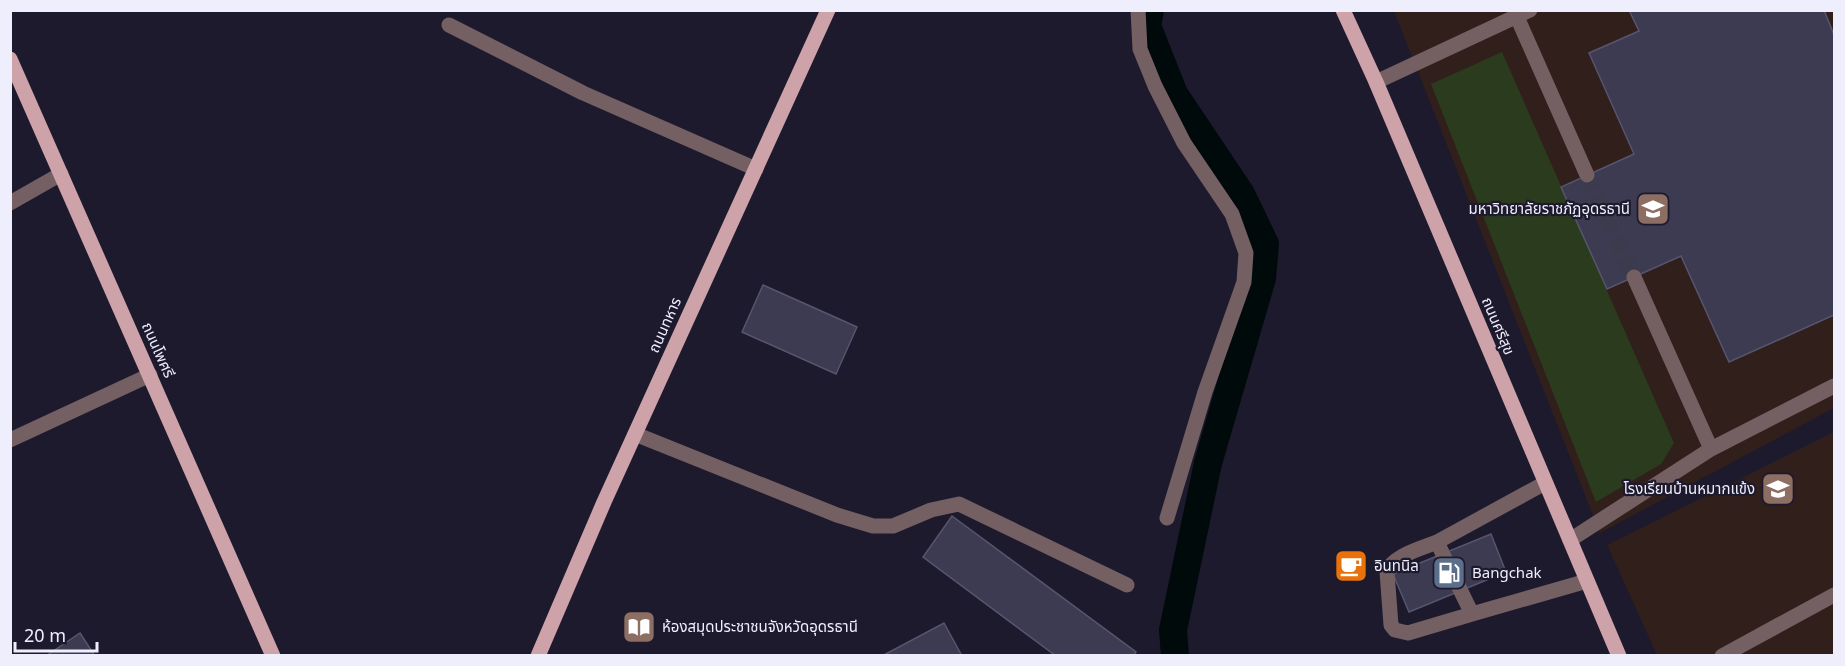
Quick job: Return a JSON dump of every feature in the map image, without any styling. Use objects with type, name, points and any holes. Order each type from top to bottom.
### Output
[{"type":"main road","name":"ถนนทหาร","points":[[538,656],[635,434],[828,10]]},
{"type":"main road","name":"ถนนศรีสุข","points":[[1344,10],[1619,656]]},
{"type":"main road","name":"ถนนโพศรี","points":[[10,60],[273,656]]},
{"type":"street","points":[[1138,10],[1140,49],[1155,86],[1184,143],[1232,214],[1246,253],[1244,282],[1205,392],[1167,518]]},
{"type":"street","points":[[1376,82],[1523,14],[1587,175]]},
{"type":"street","points":[[449,25],[583,93],[756,169]]},
{"type":"street","points":[[10,203],[61,174]]},
{"type":"street","points":[[1634,277],[1711,449]]},
{"type":"street","points":[[10,440],[150,375]]},
{"type":"street","points":[[1570,540],[1711,449],[1834,386]]},
{"type":"street","points":[[635,434],[837,515],[873,526],[893,526],[931,510],[959,504],[1127,585]]},
{"type":"street","points":[[1545,483],[1437,542],[1396,559],[1388,566],[1391,625],[1395,630],[1408,633],[1587,581]]},
{"type":"street","points":[[1437,542],[1472,614]]},
{"type":"street","points":[[1722,656],[1834,596]]},
{"type":"shaded area","name":"มหาวิทยาลัยราชภัฏอุดรธานี","points":[[1394,11],[1834,11],[1834,408],[1600,533]]},
{"type":"shaded area","name":"โรงเรียนบ้านหมากแข้ง","points":[[1834,432],[1834,655],[1657,655],[1607,545]]},
{"type":"green space","points":[[1502,52],[1674,443],[1661,464],[1596,502],[1431,84]]},
{"type":"building","points":[[1629,10],[1824,10],[1834,35],[1834,315],[1729,362],[1681,256],[1607,289],[1561,187],[1634,154],[1589,53],[1639,31]]},
{"type":"building","points":[[763,285],[857,327],[836,374],[742,332]]},
{"type":"building","points":[[952,516],[1136,652],[1133,656],[1056,656],[923,557]]},
{"type":"building","name":"Bangchak","points":[[1491,534],[1506,572],[1409,612],[1393,574]]},
{"type":"building","points":[[944,623],[962,656],[882,656]]},
{"type":"building","points":[[80,633],[95,656],[46,656]]},
{"type":"waterway","points":[[1150,10],[1147,26],[1174,94],[1241,194],[1265,244],[1262,278],[1208,463],[1173,630],[1175,656]]},
{"type":"tunnel","points":[[1587,175],[1634,277]]},
{"type":"place","name":"มหาวิทยาลัยราชภัฏอุดรธานี","points":[[1653,209]]},
{"type":"place","name":"โรงเรียนบ้านหมากแข้ง","points":[[1778,489]]},
{"type":"place","name":"อินทนิล","points":[[1351,566]]},
{"type":"place","name":"Bangchak","points":[[1449,573]]},
{"type":"place","name":"ห้องสมุดประชาชนจังหวัดอุดรธานี","points":[[639,627]]}]
